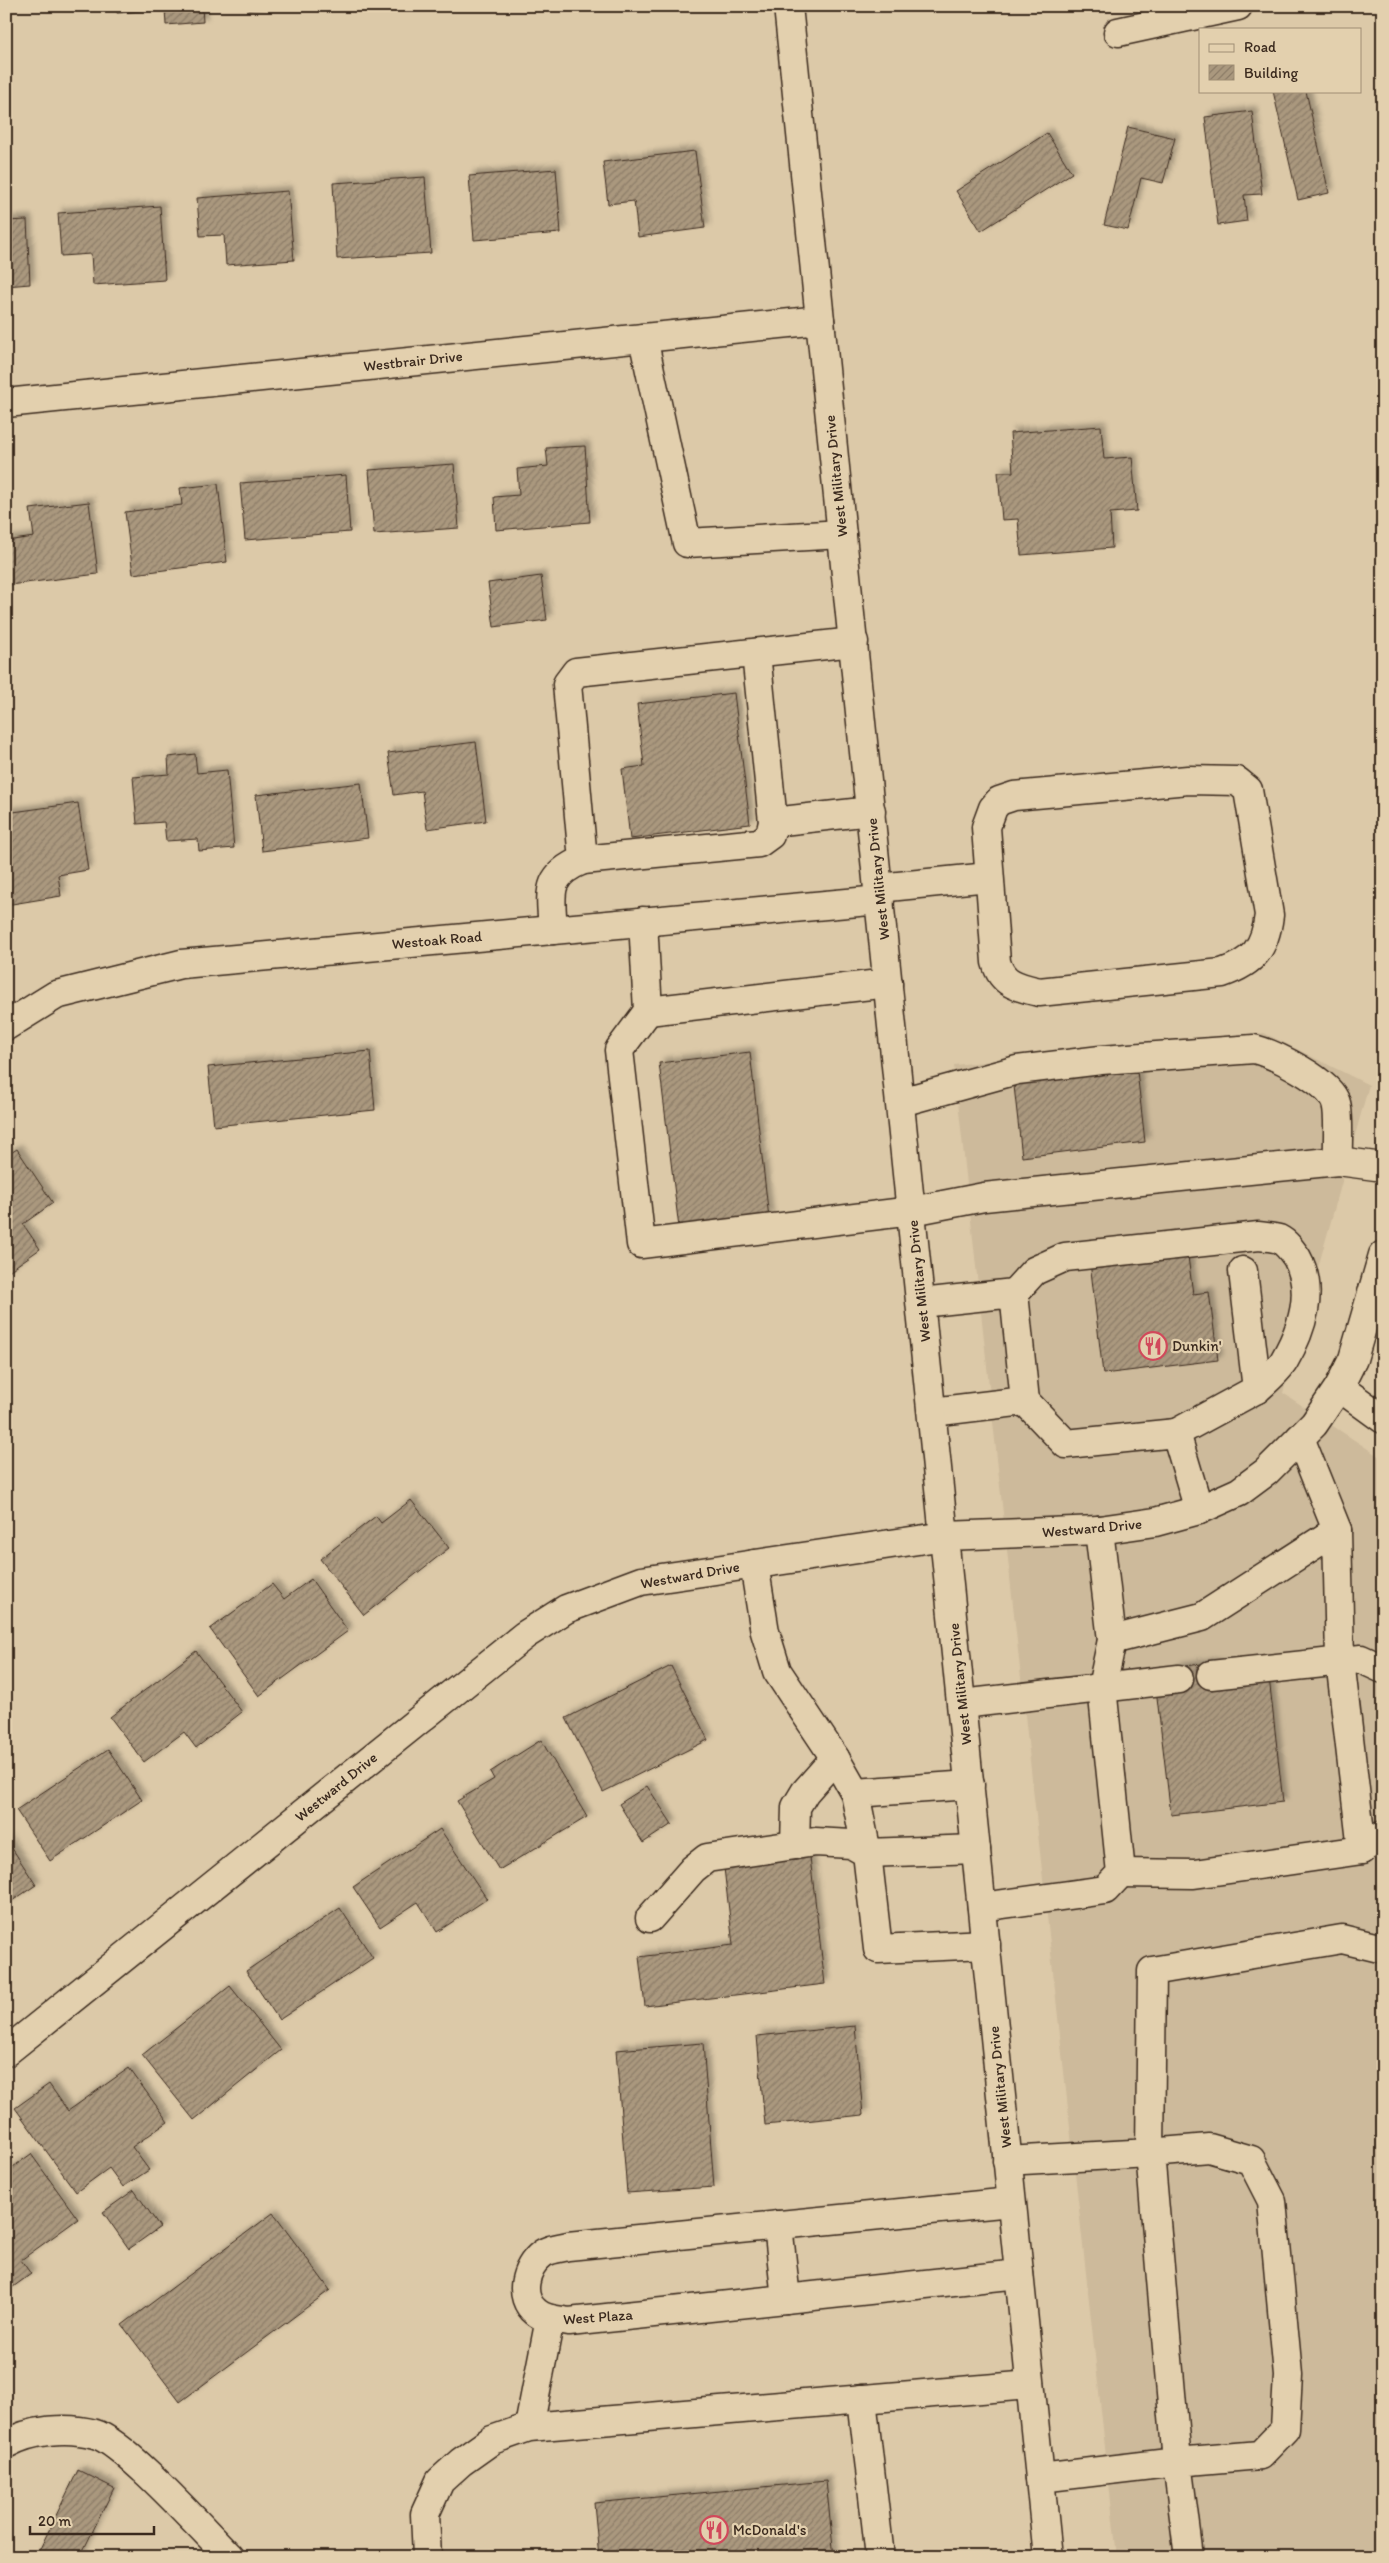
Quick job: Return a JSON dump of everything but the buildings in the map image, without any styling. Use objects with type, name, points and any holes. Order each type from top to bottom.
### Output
[{"type":"street","name":"West Military Drive","points":[[788,6],[1048,2557]]},
{"type":"street","points":[[1118,32],[1238,6]]},
{"type":"street","name":"Westbrair Drive","points":[[6,403],[820,320]]},
{"type":"street","points":[[643,338],[687,543],[842,534]]},
{"type":"street","points":[[583,860],[566,684],[576,672],[854,642]]},
{"type":"street","points":[[553,930],[551,896],[554,880],[565,868],[583,860],[759,843],[770,835],[773,822],[756,653]]},
{"type":"street","points":[[1188,780],[1237,781],[1248,790],[1269,915],[1267,933],[1259,949],[1244,965],[1222,973],[1039,992],[1012,986],[999,972],[996,962],[989,877],[986,827],[993,808],[999,800],[1014,796],[1188,780]]},
{"type":"street","points":[[773,822],[871,811]]},
{"type":"street","name":"Westoak Road","points":[[6,1026],[56,995],[181,964],[643,921],[879,894],[989,877]]},
{"type":"street","points":[[643,921],[648,1011],[619,1050],[641,1244],[912,1211],[984,1197],[1338,1161],[1383,1167]]},
{"type":"street","points":[[648,1011],[888,983]]},
{"type":"street","points":[[901,1102],[1017,1070],[1101,1060],[1254,1049],[1269,1053],[1324,1086],[1336,1102],[1338,1161]]},
{"type":"street","points":[[921,1303],[1014,1293],[1034,1271],[1065,1257],[1259,1236],[1278,1239],[1291,1248],[1306,1279],[1308,1297],[1298,1330],[1284,1362],[1258,1389],[1176,1433],[1066,1444],[1025,1401],[1014,1293]]},
{"type":"street","name":"Westward Drive","points":[[6,2052],[525,1635],[566,1609],[642,1581],[754,1564],[945,1536],[1099,1530],[1155,1522],[1199,1510],[1239,1492],[1266,1472],[1314,1424],[1339,1387],[1352,1359],[1383,1256]]},
{"type":"street","points":[[1243,1271],[1258,1389]]},
{"type":"street","points":[[1339,1387],[1383,1419]]},
{"type":"street","points":[[932,1412],[1025,1401]]},
{"type":"street","points":[[1176,1433],[1199,1510]]},
{"type":"street","points":[[982,1907],[1105,1890],[1121,1873],[1194,1874],[1372,1842],[1340,1660],[1337,1530],[1300,1438]]},
{"type":"street","points":[[1099,1530],[1112,1640],[1102,1687],[1121,1873]]},
{"type":"street","points":[[1112,1640],[1202,1617],[1337,1530]]},
{"type":"street","points":[[754,1564],[765,1632],[778,1672],[835,1758],[855,1793],[866,1853],[878,1949],[986,1944]]},
{"type":"street","points":[[1211,1676],[1361,1659],[1383,1669]]},
{"type":"street","points":[[962,1704],[1179,1679]]},
{"type":"street","points":[[795,1845],[796,1807],[805,1792],[835,1758]]},
{"type":"street","points":[[855,1793],[970,1785]]},
{"type":"street","points":[[650,1918],[693,1869],[707,1858],[815,1842],[851,1844],[866,1853],[976,1849]]},
{"type":"street","points":[[1188,2557],[1177,2462],[1150,2152],[1152,1971],[1342,1939],[1383,1949]]},
{"type":"street","points":[[1007,2161],[1210,2148],[1251,2160],[1272,2201],[1288,2375],[1285,2429],[1260,2455],[1177,2462],[1040,2478]]},
{"type":"street","name":"West Plaza","points":[[1011,2202],[568,2246],[543,2253],[530,2266],[526,2279],[526,2296],[535,2312],[550,2320],[569,2322],[1019,2274]]},
{"type":"street","points":[[778,2225],[786,2299]]},
{"type":"street","points":[[529,2427],[550,2320]]},
{"type":"street","points":[[427,2557],[425,2514],[440,2481],[461,2462],[492,2440],[529,2427],[1030,2385]]},
{"type":"street","points":[[862,2399],[880,2557]]},
{"type":"street","points":[[6,2444],[16,2438],[42,2431],[70,2430],[96,2434],[125,2454],[230,2557]]},
{"type":"shaded area","points":[[1264,1033],[1369,1085],[1283,1393],[1383,1459],[1383,2557],[1117,2557],[954,1065]]},
{"type":"place","name":"Dunkin'","points":[[1153,1346]]},
{"type":"place","name":"McDonald's","points":[[714,2530]]}]
